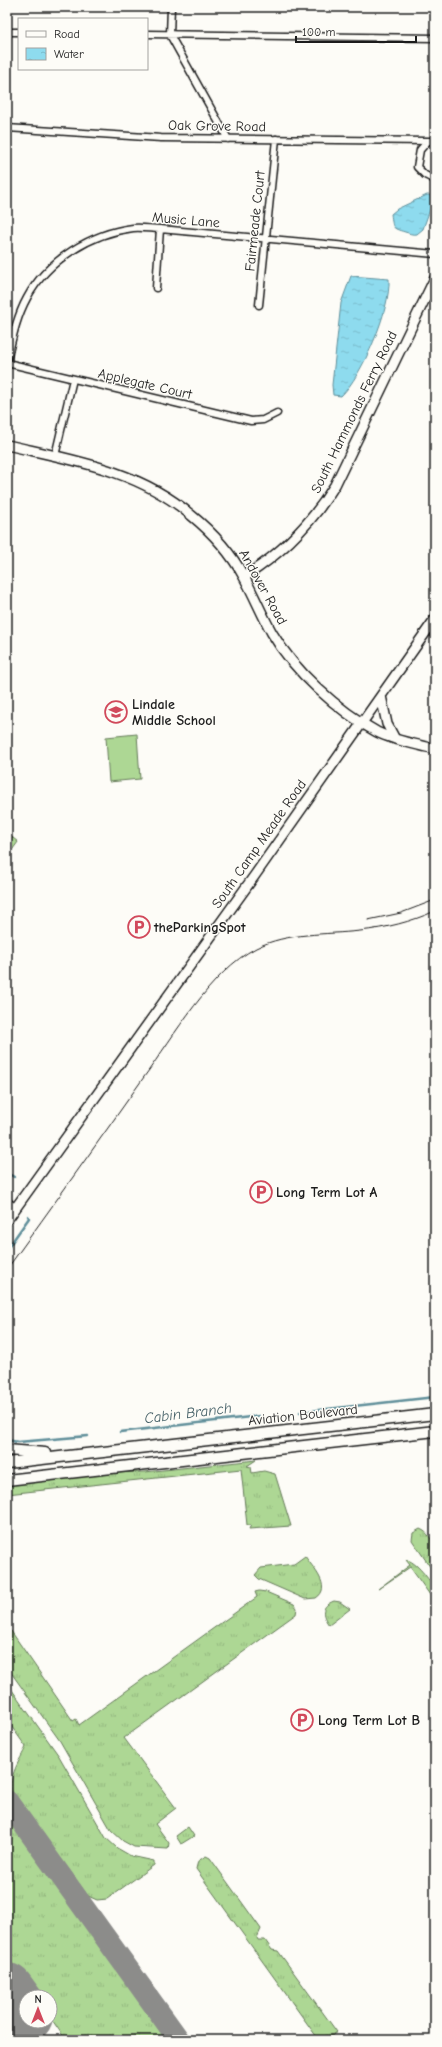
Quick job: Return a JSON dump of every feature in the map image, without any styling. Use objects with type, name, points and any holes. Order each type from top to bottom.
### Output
[{"type":"main road","name":"South Hammonds Ferry Road","points":[[244,577],[262,566],[292,541],[325,503],[435,278]]},
{"type":"main road","name":"Andover Road","points":[[7,445],[114,471],[152,487],[170,498],[214,536],[244,577],[264,619],[286,654],[303,674],[322,692],[362,723],[378,732],[395,739],[435,749]]},
{"type":"main road","name":"South Camp Meade Road","points":[[7,1220],[435,620]]},
{"type":"main road","points":[[381,696],[387,724],[395,739]]},
{"type":"main road","name":"Aviation Boulevard","points":[[7,1463],[435,1414]]},
{"type":"main road","points":[[7,1480],[435,1431]]},
{"type":"main road","points":[[7,1450],[30,1453],[85,1454]]},
{"type":"street","points":[[171,7],[170,35],[228,139]]},
{"type":"street","points":[[7,32],[18,32]]},
{"type":"street","points":[[148,34],[435,38]]},
{"type":"street","name":"Oak Grove Road","points":[[7,128],[132,136],[228,139],[435,141]]},
{"type":"street","name":"Fairmeade Court","points":[[259,305],[276,139]]},
{"type":"street","points":[[428,141],[420,150],[417,167],[425,175],[435,180]]},
{"type":"street","name":"Music Lane","points":[[7,362],[16,322],[27,297],[56,263],[71,251],[89,241],[113,232],[134,228],[160,229],[435,254]]},
{"type":"street","points":[[156,288],[160,229]]},
{"type":"street","name":"Applegate Court","points":[[7,362],[251,421],[263,420],[276,413]]},
{"type":"street","points":[[55,456],[73,379]]},
{"type":"street","points":[[7,1201],[16,1208]]},
{"type":"green space","points":[[137,734],[140,779],[109,782],[106,737]]},
{"type":"green space","points":[[7,833],[18,842],[7,857]]},
{"type":"green space","points":[[256,1460],[247,1466],[251,1467],[252,1473],[264,1471],[275,1474],[291,1526],[249,1529],[251,1525],[247,1525],[241,1469],[7,1494],[7,1484],[107,1473],[145,1472]]},
{"type":"green space","points":[[420,1529],[426,1532],[430,1537],[434,1548],[435,1574],[412,1540],[413,1533]]},
{"type":"green space","points":[[305,1556],[320,1577],[322,1583],[321,1593],[316,1598],[305,1599],[259,1579],[255,1575],[261,1568],[294,1564]]},
{"type":"green space","points":[[406,1560],[414,1563],[430,1581],[435,1592],[435,1602],[410,1567],[378,1589],[410,1565]]},
{"type":"green space","points":[[255,1592],[266,1592],[294,1604],[297,1608],[296,1614],[124,1738],[176,1808],[155,1824],[169,1843],[168,1849],[134,1847],[123,1841],[111,1830],[60,1741],[7,1667],[7,1633],[11,1631],[73,1721],[76,1719],[79,1725],[257,1597]]},
{"type":"green space","points":[[334,1601],[340,1602],[350,1609],[329,1625],[324,1611],[327,1605]]},
{"type":"green space","points":[[7,1683],[59,1756],[106,1838],[117,1848],[131,1856],[154,1861],[154,1865],[107,1899],[97,1900],[88,1896],[12,1792],[11,1786],[13,1775],[26,1747],[7,1720]]},
{"type":"green space","points":[[7,1817],[167,2040],[66,2040],[58,2028],[58,1989],[29,1989],[7,1958]]},
{"type":"green space","points":[[188,1827],[194,1836],[181,1844],[176,1836]]},
{"type":"green space","points":[[206,1856],[210,1858],[261,1929],[257,1938],[258,1940],[265,1940],[272,1950],[278,1951],[337,2032],[330,2037],[330,2040],[319,2040],[196,1869],[198,1861]]},
{"type":"green space","points":[[7,2020],[21,2040],[7,2040]]},
{"type":"water","points":[[430,195],[433,201],[423,229],[417,234],[414,234],[400,231],[394,227],[391,214],[397,209]]},
{"type":"water","points":[[351,276],[389,279],[388,292],[385,307],[374,341],[358,374],[341,396],[333,395],[332,385],[341,303]]},
{"type":"waterway","name":"Cabin Branch","points":[[7,1173],[14,1177]]},
{"type":"waterway","name":"Cabin Branch","points":[[7,1249],[29,1218],[28,1216]]},
{"type":"waterway","name":"Cabin Branch","points":[[300,1412],[435,1397]]},
{"type":"waterway","name":"Cabin Branch","points":[[120,1432],[259,1416]]},
{"type":"waterway","name":"Cabin Branch","points":[[7,1440],[18,1442],[88,1436]]},
{"type":"taxiway","points":[[7,1801],[179,2040]]},
{"type":"runway","points":[[7,1990],[18,2005]]},
{"type":"tram line","points":[[368,920],[401,913],[435,900]]},
{"type":"tram line","points":[[7,1269],[194,1006],[209,988],[239,958],[256,948],[281,939],[379,928],[408,921],[435,911]]},
{"type":"place","name":"Lindale Middle School","points":[[116,712]]},
{"type":"place","name":"theParkingSpot","points":[[139,927]]},
{"type":"place","name":"Long Term Lot A","points":[[261,1192]]},
{"type":"place","name":"Long Term Lot B","points":[[302,1720]]}]
